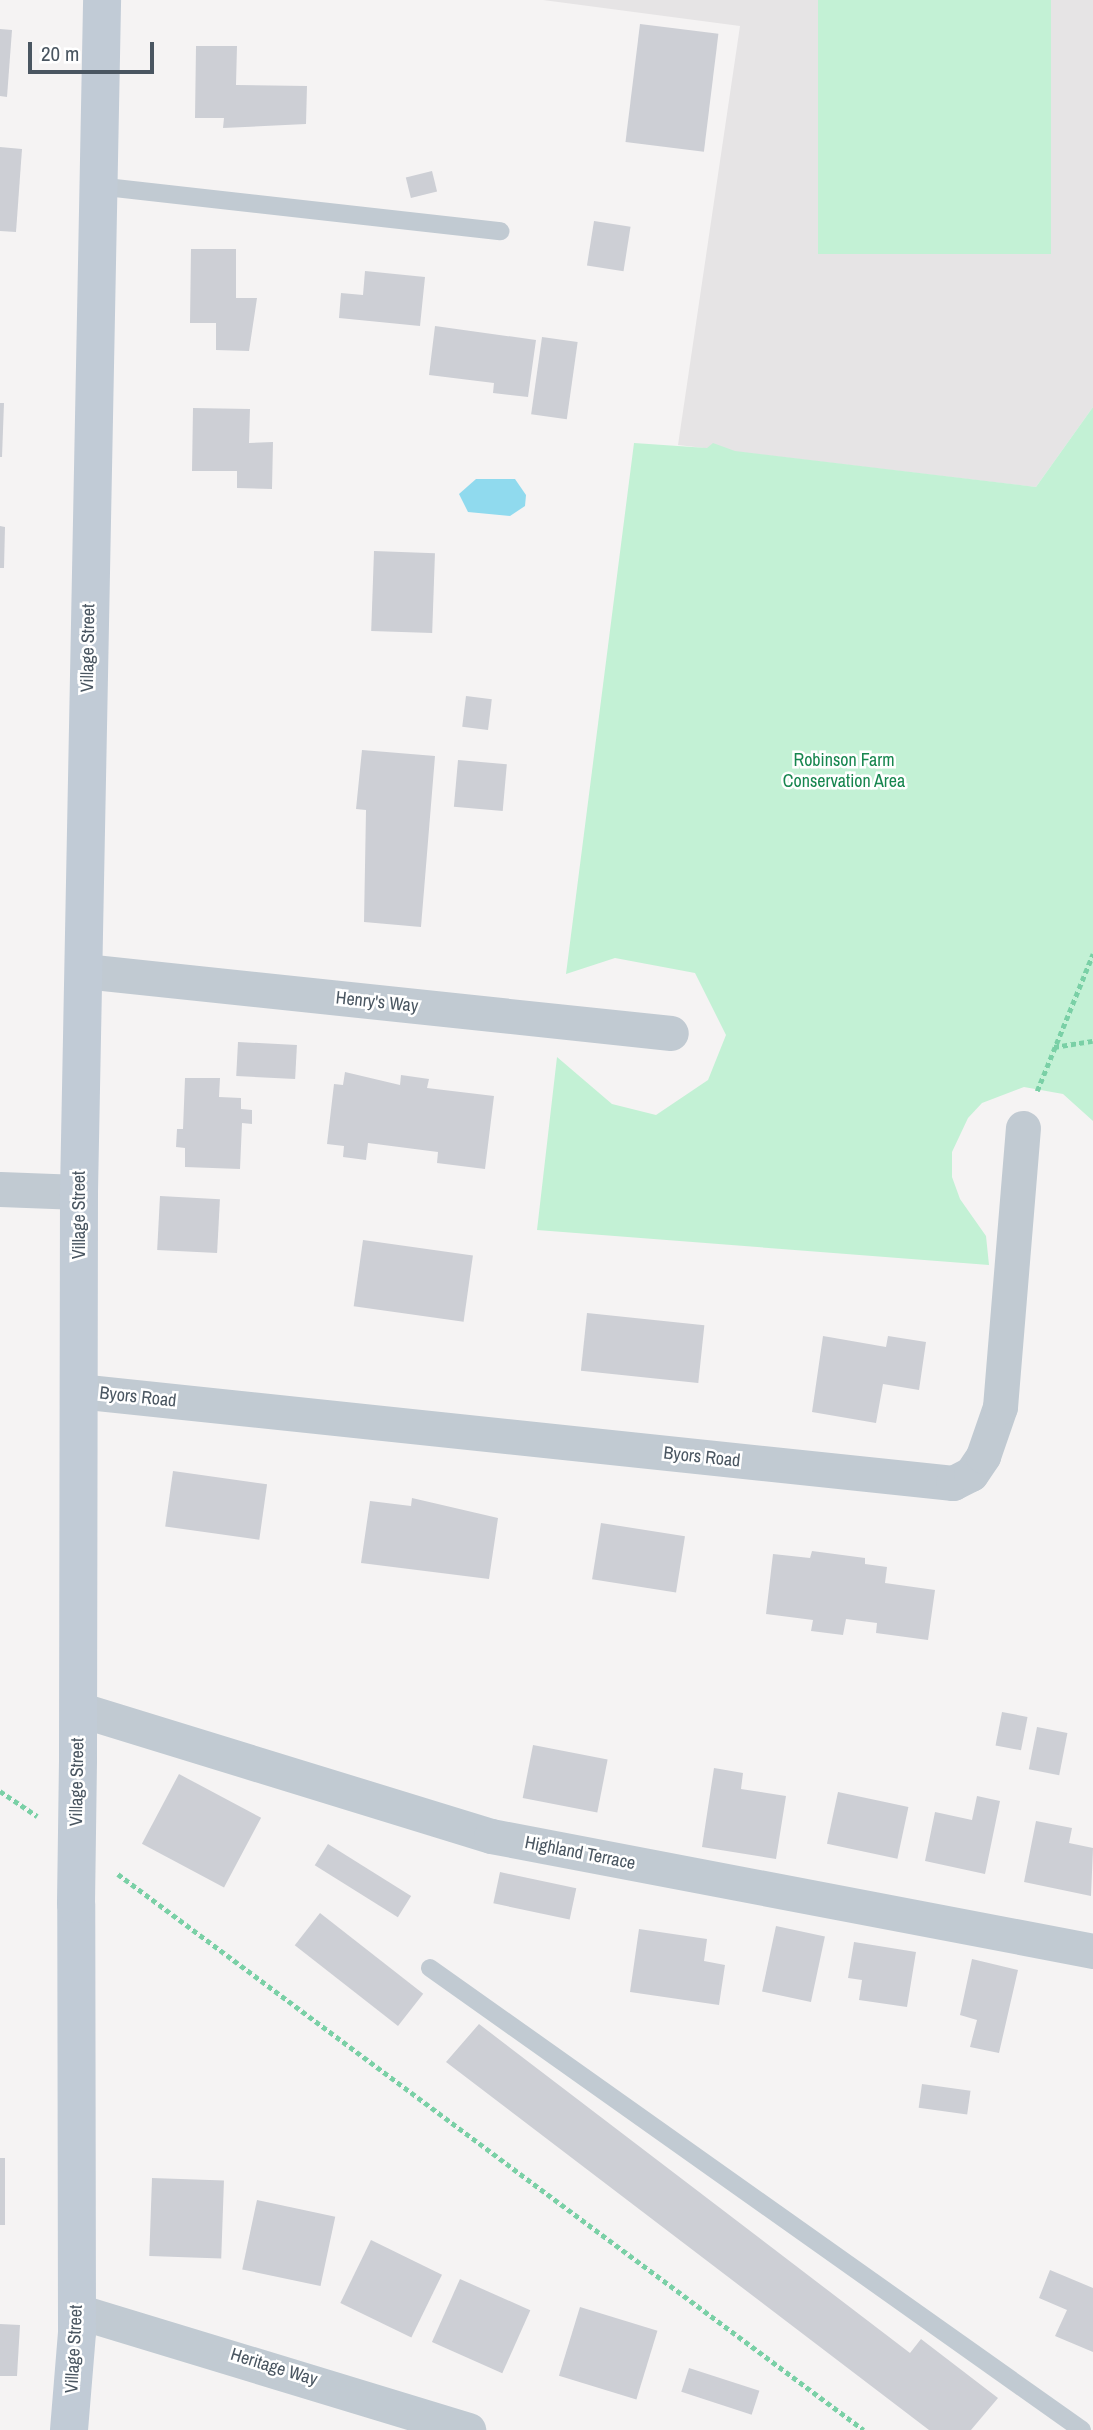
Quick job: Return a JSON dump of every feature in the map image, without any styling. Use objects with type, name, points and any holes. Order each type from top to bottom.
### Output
[{"type":"main road","name":"Village Street","points":[[69,2430],[77,2311],[79,1192],[102,0]]},
{"type":"street","name":"Henry's Way","points":[[84,971],[671,1033]]},
{"type":"street","name":"Byors Road","points":[[78,1391],[953,1483],[971,1474],[983,1456],[1000,1407],[1023,1128]]},
{"type":"street","points":[[0,1189],[79,1192]]},
{"type":"street","name":"Highland Terrace","points":[[78,1709],[491,1836],[1093,1951]]},
{"type":"street","name":"Heritage Way","points":[[77,2311],[468,2430]]},
{"type":"lane","points":[[97,186],[500,231]]},
{"type":"lane","points":[[430,1968],[1082,2430]]},
{"type":"path","points":[[1023,1128],[1053,1047],[1093,954]]},
{"type":"path","points":[[1053,1047],[1093,1041]]},
{"type":"path","points":[[0,1791],[45,1822]]},
{"type":"path","points":[[112,1870],[864,2430]]},
{"type":"shaded area","points":[[543,0],[1093,0],[1093,407],[1036,487],[678,445],[740,26]]},
{"type":"green space","points":[[818,0],[1051,0],[1051,254],[818,254]]},
{"type":"green space","name":"Robinson Farm Conservation Area","points":[[1093,407],[1093,1121],[1063,1094],[1024,1087],[982,1103],[968,1118],[952,1152],[952,1177],[960,1199],[986,1236],[989,1265],[537,1230],[557,1057],[612,1104],[656,1115],[708,1080],[726,1035],[695,973],[615,958],[566,974],[634,443],[707,448],[713,443],[735,451],[1036,487]]},
{"type":"water","points":[[476,479],[515,479],[526,495],[525,506],[510,516],[468,512],[459,494]]},
{"type":"building","points":[[640,24],[718,34],[704,152],[625,142]]},
{"type":"building","points":[[0,29],[12,30],[7,97],[0,96]]},
{"type":"building","points":[[196,46],[237,46],[236,85],[307,86],[306,124],[223,128],[224,118],[195,118]]},
{"type":"building","points":[[0,147],[22,149],[16,232],[0,231]]},
{"type":"building","points":[[432,171],[437,191],[411,198],[406,178]]},
{"type":"building","points":[[594,221],[631,227],[624,271],[587,265]]},
{"type":"building","points":[[191,249],[236,249],[236,298],[257,298],[249,351],[216,350],[216,323],[190,323]]},
{"type":"building","points":[[365,271],[425,277],[420,326],[339,318],[341,293],[363,295]]},
{"type":"building","points":[[435,326],[536,340],[528,397],[493,393],[494,383],[429,375]]},
{"type":"building","points":[[542,337],[578,342],[567,419],[531,414]]},
{"type":"building","points":[[0,403],[4,403],[2,457],[0,457]]},
{"type":"building","points":[[193,408],[250,409],[249,443],[273,442],[272,489],[237,488],[237,471],[192,471]]},
{"type":"building","points":[[0,526],[5,527],[4,568],[0,568]]},
{"type":"building","points":[[374,551],[435,553],[432,633],[371,631]]},
{"type":"building","points":[[466,696],[492,699],[488,730],[462,727]]},
{"type":"building","points":[[362,750],[435,756],[421,927],[364,922],[366,810],[356,809]]},
{"type":"building","points":[[458,760],[507,764],[503,811],[454,807]]},
{"type":"building","points":[[238,1042],[297,1045],[295,1079],[236,1076]]},
{"type":"building","points":[[345,1072],[400,1085],[401,1075],[429,1079],[427,1088],[494,1096],[485,1169],[437,1163],[438,1152],[368,1143],[366,1160],[343,1157],[344,1146],[327,1144],[334,1084],[343,1085]]},
{"type":"building","points":[[185,1078],[220,1078],[219,1097],[241,1098],[241,1109],[252,1110],[252,1124],[242,1123],[240,1169],[185,1167],[185,1148],[176,1147],[177,1129],[183,1129]]},
{"type":"building","points":[[160,1196],[220,1199],[217,1253],[157,1250]]},
{"type":"building","points":[[363,1240],[473,1255],[464,1322],[354,1306]]},
{"type":"building","points":[[587,1313],[704,1325],[698,1383],[581,1371]]},
{"type":"building","points":[[823,1336],[886,1347],[888,1336],[926,1342],[919,1390],[883,1384],[876,1423],[812,1412]]},
{"type":"building","points":[[173,1471],[267,1484],[259,1540],[165,1526]]},
{"type":"building","points":[[412,1498],[498,1518],[489,1579],[361,1563],[370,1501],[411,1506]]},
{"type":"building","points":[[601,1523],[685,1536],[676,1593],[592,1579]]},
{"type":"building","points":[[812,1551],[865,1558],[865,1564],[887,1567],[885,1583],[935,1590],[928,1640],[876,1633],[877,1623],[846,1619],[843,1635],[811,1631],[813,1620],[766,1614],[773,1554],[810,1558]]},
{"type":"building","points":[[1002,1712],[1028,1717],[1021,1750],[996,1745]]},
{"type":"building","points":[[1037,1727],[1067,1733],[1059,1775],[1029,1769]]},
{"type":"building","points":[[533,1745],[608,1760],[597,1813],[523,1798]]},
{"type":"building","points":[[714,1768],[743,1773],[741,1789],[786,1796],[776,1859],[702,1847]]},
{"type":"building","points":[[179,1774],[261,1818],[224,1887],[142,1844]]},
{"type":"building","points":[[838,1792],[908,1807],[897,1859],[827,1844]]},
{"type":"building","points":[[977,1796],[1000,1801],[985,1874],[925,1861],[935,1812],[972,1820]]},
{"type":"building","points":[[1036,1821],[1072,1828],[1069,1843],[1093,1848],[1091,1896],[1024,1882]]},
{"type":"building","points":[[328,1844],[411,1896],[398,1917],[315,1865]]},
{"type":"building","points":[[500,1872],[576,1888],[570,1920],[493,1903]]},
{"type":"building","points":[[320,1913],[423,1994],[398,2026],[295,1945]]},
{"type":"building","points":[[776,1926],[825,1936],[811,2002],[762,1992]]},
{"type":"building","points":[[639,1929],[707,1939],[704,1961],[725,1965],[719,2005],[630,1992]]},
{"type":"building","points":[[854,1942],[916,1952],[907,2007],[859,2000],[862,1980],[848,1978]]},
{"type":"building","points":[[972,1959],[1018,1970],[999,2053],[970,2047],[977,2020],[960,2015]]},
{"type":"building","points":[[479,2024],[910,2353],[921,2339],[998,2398],[971,2430],[929,2430],[446,2062]]},
{"type":"building","points":[[922,2084],[971,2091],[967,2115],[919,2108]]},
{"type":"building","points":[[0,2158],[5,2158],[5,2225],[0,2225]]},
{"type":"building","points":[[152,2178],[224,2181],[221,2258],[149,2256]]},
{"type":"building","points":[[257,2200],[335,2217],[320,2286],[242,2269]]},
{"type":"building","points":[[371,2240],[442,2275],[411,2338],[340,2303]]},
{"type":"building","points":[[1050,2270],[1093,2288],[1093,2352],[1055,2336],[1067,2310],[1039,2298]]},
{"type":"building","points":[[460,2279],[530,2310],[502,2373],[432,2342]]},
{"type":"building","points":[[580,2307],[657,2331],[636,2400],[559,2376]]},
{"type":"building","points":[[0,2324],[20,2325],[17,2376],[0,2376]]},
{"type":"building","points":[[689,2368],[759,2391],[752,2415],[681,2392]]}]
